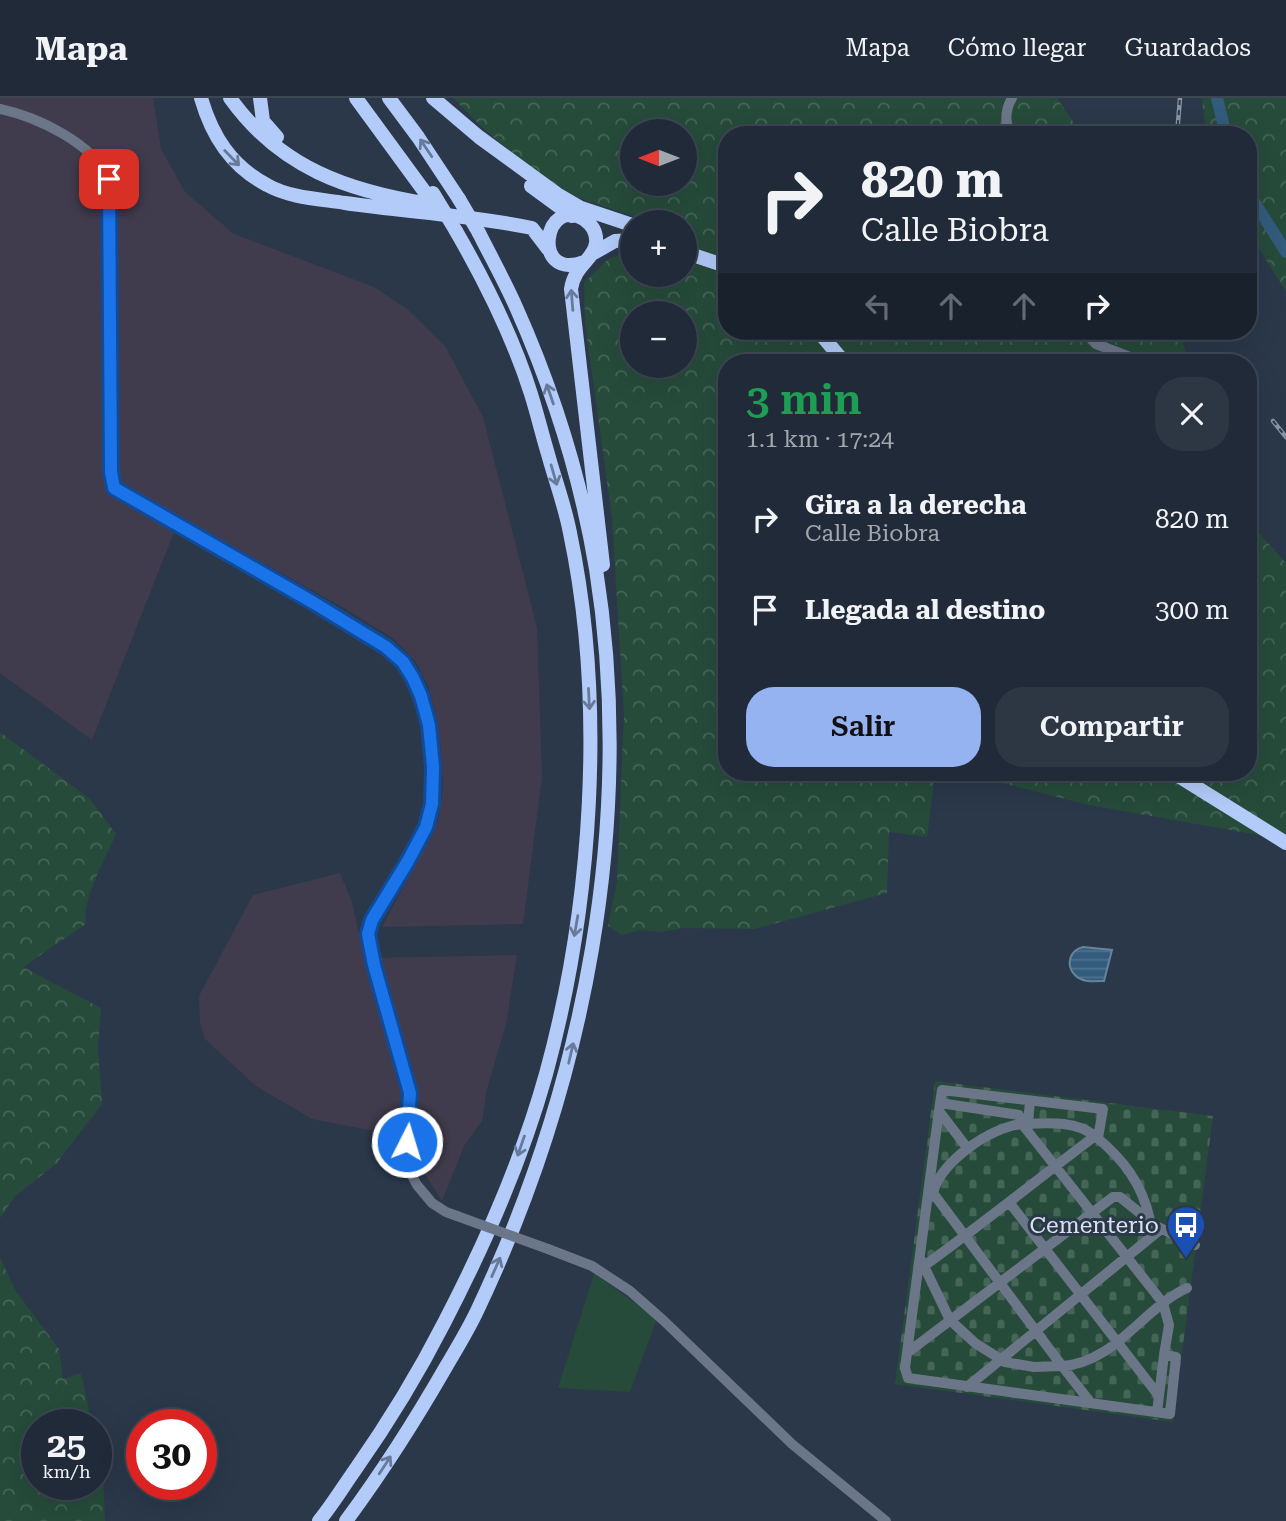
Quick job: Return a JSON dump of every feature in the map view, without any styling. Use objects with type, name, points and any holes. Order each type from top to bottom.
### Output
[{"type":"highway","points":[[201,98],[220,144],[243,169],[271,187],[308,197],[523,227],[532,229],[548,245]]},
{"type":"highway","points":[[230,98],[274,146],[307,168],[346,186],[382,197],[506,217],[555,223],[572,216]]},
{"type":"highway","points":[[260,98],[263,121],[271,131],[301,157],[346,186]]},
{"type":"highway","points":[[356,98],[430,194]]},
{"type":"highway","points":[[319,1521],[388,1422],[430,1351],[475,1262],[517,1157],[546,1074],[565,989],[578,913],[588,814],[590,713],[587,655],[572,545],[531,393],[488,289],[430,194],[365,98]]},
{"type":"highway","points":[[389,98],[418,137],[479,233],[515,303],[562,430],[587,527],[607,659],[610,724],[606,831]]},
{"type":"highway","points":[[433,98],[528,184],[572,216],[580,217],[592,226],[620,236]]},
{"type":"highway","points":[[479,137],[556,194],[581,208],[620,221]]},
{"type":"highway","points":[[506,217],[532,224],[548,245],[553,257],[564,264],[571,265],[588,258],[615,241],[620,241]]},
{"type":"highway","points":[[548,245],[555,223]]},
{"type":"highway","points":[[346,1521],[419,1413],[476,1314],[538,1165],[568,1064],[588,972],[606,831],[613,799],[616,739],[612,659],[571,289],[576,270],[588,258],[596,237],[592,226]]},
{"type":"highway","points":[[697,247],[718,260]]},
{"type":"highway","points":[[697,256],[718,262]]},
{"type":"highway","points":[[826,340],[837,354]]},
{"type":"highway","points":[[1186,781],[1286,843]]},
{"type":"street","points":[[1008,126],[1007,110],[1012,98]]},
{"type":"street","points":[[0,109],[39,122],[68,137],[99,164],[109,179],[111,472],[114,488],[386,647],[403,662],[421,696],[429,725],[433,767],[432,804],[426,827],[372,920],[368,934],[369,947],[410,1093],[407,1150],[411,1172],[417,1185],[432,1203],[446,1212],[592,1266],[630,1291],[792,1444],[886,1521]]},
{"type":"street","points":[[1092,340],[1122,354]]},
{"type":"street","points":[[922,1261],[965,1237],[1097,1137],[1103,1110],[942,1090],[922,1261],[905,1374],[911,1380],[1170,1414],[1176,1357],[1164,1355]]},
{"type":"street","points":[[1025,1124],[1030,1101]]},
{"type":"street","points":[[939,1107],[1019,1115],[1163,1303],[1169,1325],[1157,1412]]},
{"type":"street","points":[[939,1107],[968,1149]]},
{"type":"street","points":[[930,1194],[944,1172],[968,1149],[987,1136],[1005,1128],[1025,1124],[1065,1124],[1087,1129],[1127,1166],[1137,1181],[1150,1220]]},
{"type":"street","points":[[930,1194],[1091,1404]]},
{"type":"street","points":[[907,1353],[1113,1198],[1120,1197],[1161,1229],[1195,1245]]},
{"type":"street","points":[[1009,1202],[1159,1396]]},
{"type":"street","points":[[967,1387],[1161,1229]]},
{"type":"street","points":[[922,1261],[950,1320],[975,1343],[1001,1360],[1034,1367],[1062,1366],[1095,1357],[1117,1342],[1173,1294],[1187,1288]]},
{"type":"shaded area","points":[[0,98],[153,98],[161,149],[185,192],[234,234],[374,287],[407,309],[445,346],[483,417],[537,628],[542,777],[523,924],[382,927],[438,821],[443,787],[441,753],[437,719],[428,686],[416,662],[394,639],[344,608],[180,517],[92,740],[0,673]]},
{"type":"shaded area","points":[[340,873],[352,902],[364,958],[517,955],[506,1024],[487,1089],[482,1121],[464,1146],[442,1201],[401,1136],[312,1119],[256,1086],[205,1039],[200,1023],[199,996],[253,895]]},
{"type":"green space","points":[[453,98],[1057,98],[1076,126],[718,126],[718,340],[1182,340],[1186,354],[718,354],[718,781],[953,781],[934,783],[927,837],[889,832],[887,893],[755,929],[683,928],[660,932],[640,930],[622,935],[608,926],[617,882],[624,715],[612,518],[585,322],[584,283],[608,259],[620,255],[620,287],[697,287],[697,210],[620,212],[579,198],[539,175],[486,131]]},
{"type":"green space","points":[[1202,98],[1286,98],[1286,292],[1257,245],[1257,126],[1205,126]]},
{"type":"green space","points":[[1257,531],[1286,563],[1286,840],[1089,805],[994,781],[1257,781]]},
{"type":"green space","points":[[0,732],[90,799],[116,834],[87,903],[86,924],[23,967],[101,1008],[98,1048],[102,1104],[56,1164],[15,1196],[0,1218]]},
{"type":"green space","points":[[935,1081],[1213,1116],[1173,1422],[895,1384]]},
{"type":"green space","points":[[0,1257],[15,1290],[59,1349],[63,1379],[81,1373],[89,1409],[21,1409],[21,1500],[104,1500],[105,1521],[0,1521]]},
{"type":"green space","points":[[594,1274],[657,1318],[630,1392],[558,1388]]},
{"type":"water","points":[[1083,947],[1112,950],[1104,981],[1081,979],[1072,971],[1070,958],[1075,951]]},
{"type":"waterway","points":[[1217,98],[1224,126]]},
{"type":"waterway","points":[[1257,206],[1286,252]]},
{"type":"railway","points":[[1178,126],[1180,98]]},
{"type":"railway","points":[[1273,421],[1286,437]]},
{"type":"place","name":"Cementerio","points":[[1186,1259]]},
{"type":"route","points":[[109,179],[111,472],[114,488],[386,647],[403,662],[421,696],[429,725],[433,767],[432,804],[426,827],[372,920],[368,934],[369,947],[410,1093],[407,1142]]}]
